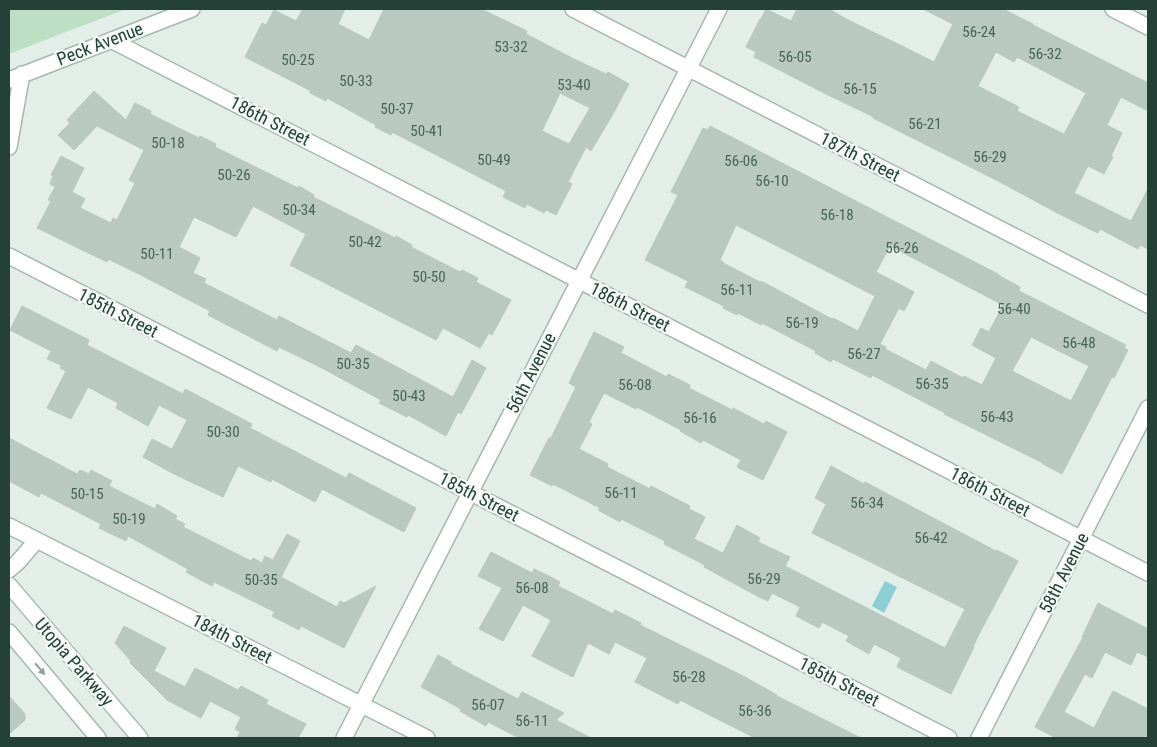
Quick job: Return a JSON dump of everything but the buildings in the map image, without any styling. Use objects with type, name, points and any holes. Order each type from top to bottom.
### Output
[{"type":"street","name":"Peck Avenue","points":[[16,77],[192,9]]},
{"type":"street","name":"187th Street","points":[[573,9],[1148,305]]},
{"type":"street","name":"56th Avenue","points":[[344,738],[719,9]]},
{"type":"street","points":[[1113,9],[1148,27]]},
{"type":"street","name":"186th Street","points":[[111,40],[1148,573]]},
{"type":"street","points":[[9,147],[16,77]]},
{"type":"street","name":"185th Street","points":[[9,256],[949,738]]},
{"type":"street","name":"58th Avenue","points":[[979,738],[1148,408]]},
{"type":"street","name":"184th Street","points":[[9,526],[427,738]]},
{"type":"street","points":[[9,570],[37,540]]},
{"type":"street","name":"Utopia Parkway","points":[[9,585],[140,738]]},
{"type":"street","name":"Utopia Parkway","points":[[9,632],[98,738]]},
{"type":"green space","points":[[9,9],[126,9],[9,54]]},
{"type":"water","points":[[885,581],[897,587],[884,613],[872,606]]}]
